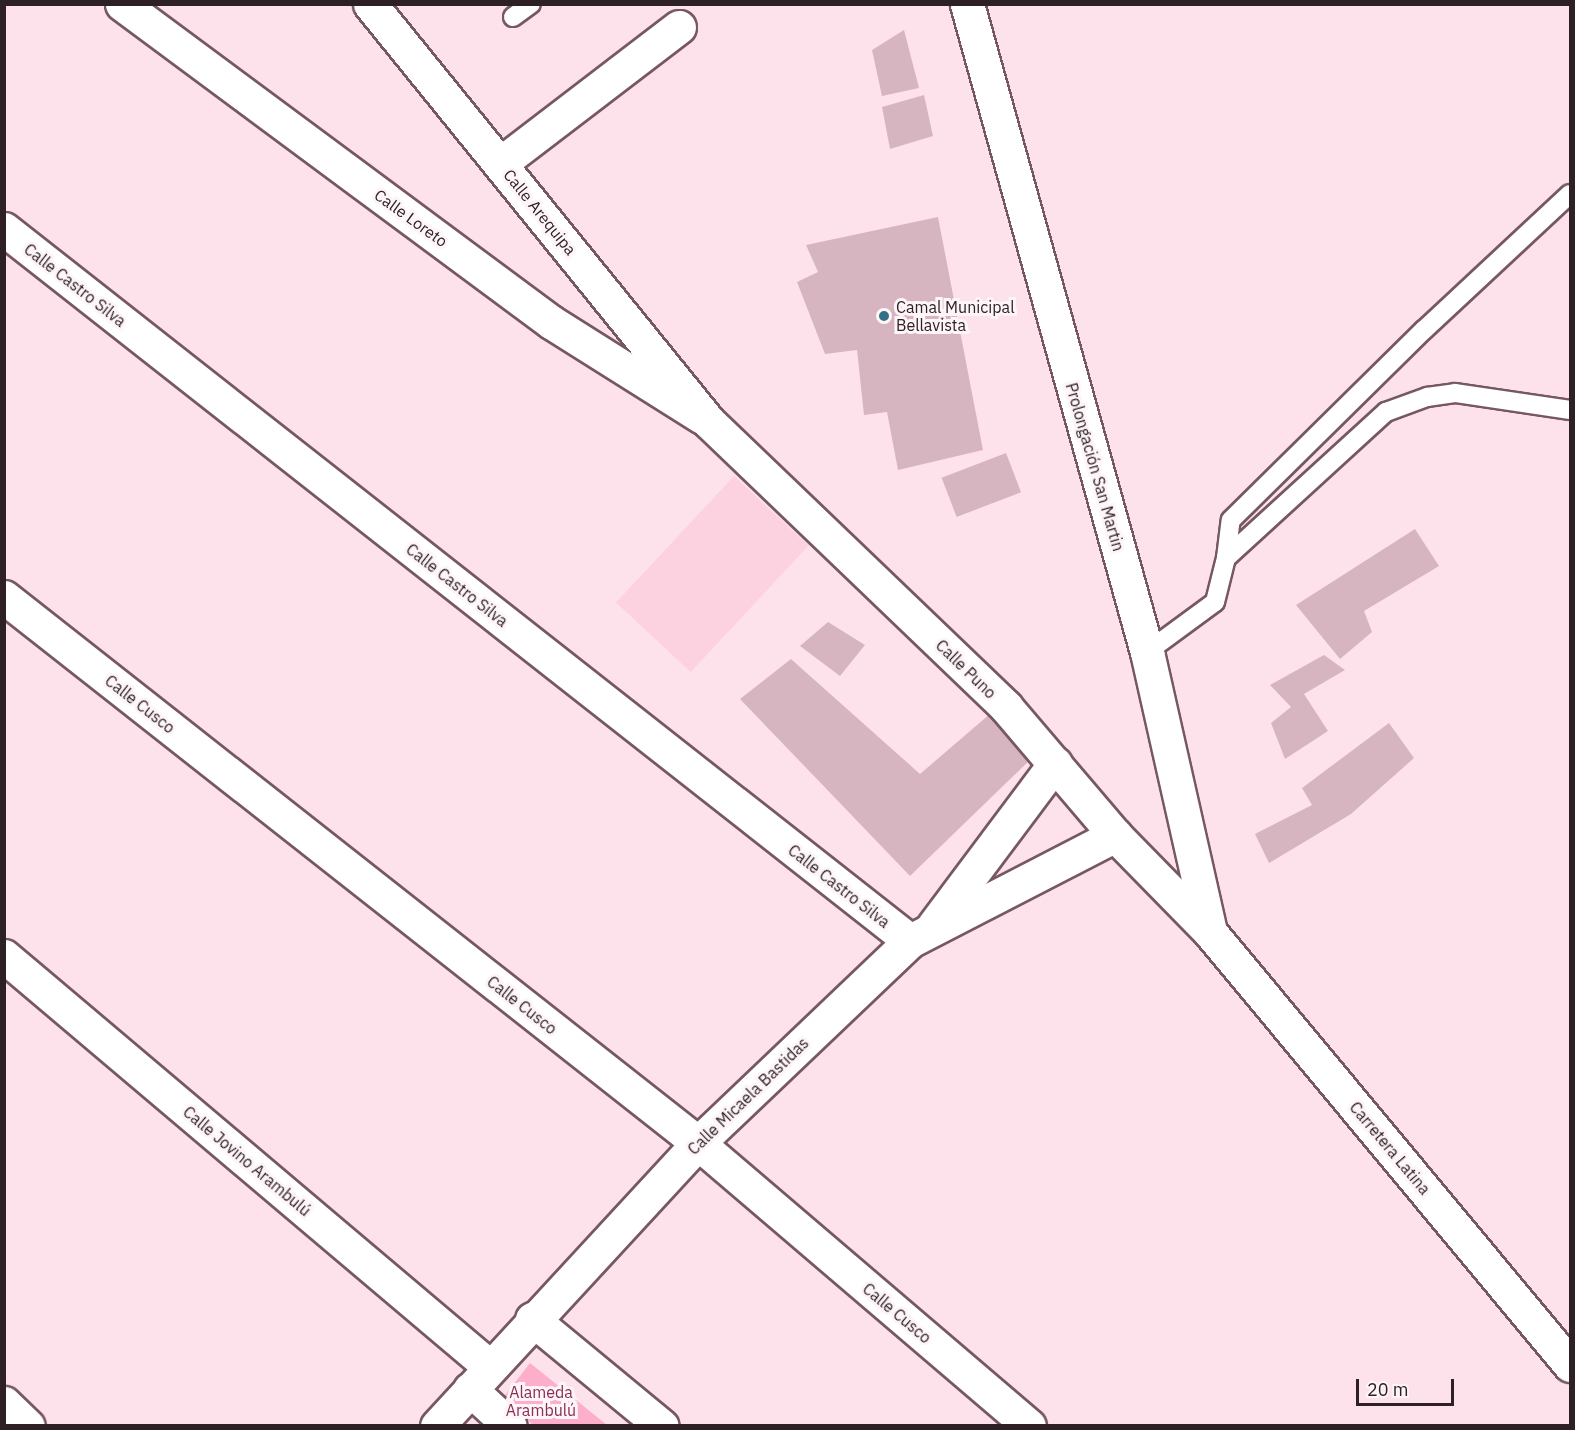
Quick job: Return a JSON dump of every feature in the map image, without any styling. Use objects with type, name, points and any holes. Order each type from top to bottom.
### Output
[{"type":"street","name":"Calle Loreto","points":[[122,4],[551,322],[708,421]]},
{"type":"street","name":"Calle Arequipa","points":[[370,4],[708,421]]},
{"type":"street","name":"Prolongación San Martin","points":[[967,4],[1146,652],[1210,932]]},
{"type":"street","points":[[501,163],[679,27]]},
{"type":"street","name":"Calle Castro Silva","points":[[4,229],[920,936]]},
{"type":"street","name":"Calle Puno","points":[[708,421],[1006,707],[1115,835],[1210,932]]},
{"type":"street","name":"Calle Cusco","points":[[4,597],[698,1143],[1029,1425]]},
{"type":"street","points":[[920,936],[1055,763]]},
{"type":"street","name":"Calle Micaela Bastidas","points":[[437,1425],[532,1318],[698,1143],[920,936],[1115,835]]},
{"type":"street","name":"Carretera Latina","points":[[1210,932],[1570,1365]]},
{"type":"street","name":"Calle Jovino Arambulú","points":[[4,956],[480,1378],[510,1425]]},
{"type":"street","points":[[532,1318],[662,1425]]},
{"type":"street","points":[[4,1403],[28,1425]]},
{"type":"lane","points":[[513,17],[531,4]]},
{"type":"lane","points":[[1146,652],[1215,602],[1226,558],[1231,520],[1425,329],[1570,194]]},
{"type":"lane","points":[[1226,558],[1386,412],[1426,398],[1455,393],[1570,410]]},
{"type":"shaded area","points":[[734,476],[809,546],[691,672],[616,603]]},
{"type":"green space","name":"Alameda Arambulú","points":[[530,1363],[607,1425],[533,1425],[503,1398]]},
{"type":"building","points":[[904,30],[919,88],[882,96],[872,50]]},
{"type":"building","points":[[924,95],[933,136],[890,149],[882,107]]},
{"type":"building","name":"Camal Municipal Bellavista","points":[[938,217],[983,450],[898,470],[887,412],[864,415],[857,350],[825,354],[797,282],[818,272],[806,245]]},
{"type":"building","points":[[1006,453],[1021,492],[957,517],[942,478]]},
{"type":"building","points":[[1415,529],[1439,566],[1364,611],[1372,632],[1340,659],[1296,605]]},
{"type":"building","points":[[828,622],[865,645],[840,676],[800,646]]},
{"type":"building","points":[[1324,655],[1345,670],[1304,694],[1328,731],[1285,759],[1271,723],[1291,707],[1270,685]]},
{"type":"building","points":[[791,659],[920,774],[998,707],[1031,759],[910,876],[740,699]]},
{"type":"building","points":[[1389,723],[1414,758],[1351,814],[1269,863],[1255,834],[1312,805],[1302,788]]},
{"type":"place","name":"Camal Municipal Bellavista","points":[[884,316]]}]
